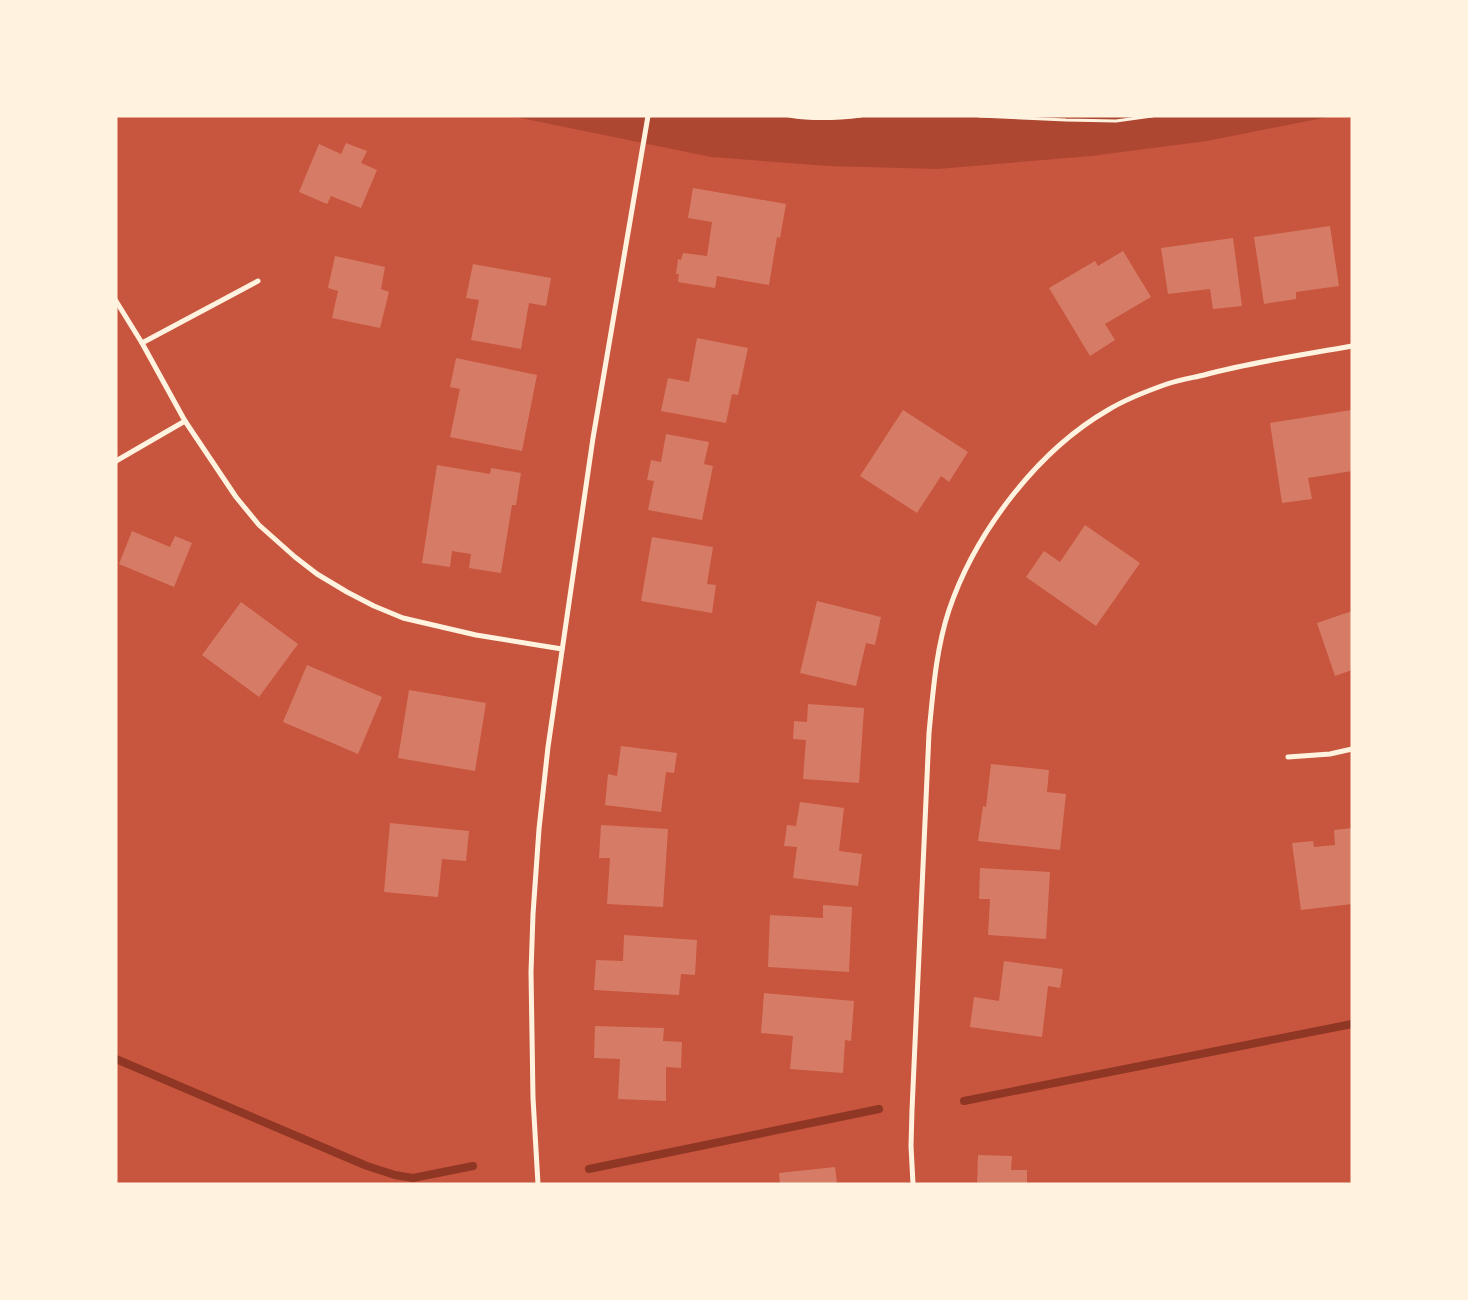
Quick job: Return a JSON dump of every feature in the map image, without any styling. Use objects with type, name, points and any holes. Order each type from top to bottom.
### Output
[{"type":"street","points":[[538,1184],[533,1089],[531,972],[539,829],[548,746],[593,438],[648,116]]},
{"type":"street","points":[[142,343],[258,281]]},
{"type":"street","points":[[116,301],[142,343],[185,421],[236,497],[253,518],[276,541],[317,574],[374,606],[402,618],[476,635],[562,650]]},
{"type":"street","points":[[913,1184],[912,1110],[931,715],[940,649],[949,611],[981,542],[1003,508],[1026,480],[1053,452],[1083,427],[1108,410],[1168,384],[1234,367],[1352,346]]},
{"type":"street","points":[[116,461],[185,421]]},
{"type":"street","points":[[1288,757],[1330,754],[1352,749]]},
{"type":"path","points":[[789,116],[815,119],[860,116]]},
{"type":"path","points":[[979,116],[1056,120],[1116,120],[1152,116]]},
{"type":"shaded area","points":[[511,116],[1333,116],[1207,141],[1091,156],[938,169],[828,166],[711,157]]},
{"type":"building","points":[[346,143],[367,151],[361,163],[377,170],[361,208],[331,196],[327,204],[299,192],[319,144],[341,154]]},
{"type":"building","points":[[693,188],[786,204],[780,238],[777,237],[769,285],[717,276],[715,288],[678,282],[679,274],[676,274],[678,259],[681,260],[683,253],[707,256],[712,222],[688,218]]},
{"type":"building","points":[[1330,226],[1339,286],[1296,292],[1296,299],[1264,304],[1254,237]]},
{"type":"building","points":[[1233,238],[1242,306],[1213,309],[1210,289],[1168,294],[1161,248]]},
{"type":"building","points":[[1123,251],[1151,297],[1105,324],[1115,340],[1090,356],[1049,288],[1095,261],[1098,266]]},
{"type":"building","points":[[335,256],[385,267],[381,289],[389,292],[380,328],[332,318],[338,291],[328,288]]},
{"type":"building","points":[[473,264],[551,278],[546,306],[529,303],[521,349],[471,340],[479,300],[466,298]]},
{"type":"building","points":[[697,338],[748,348],[738,395],[732,394],[726,423],[661,411],[668,378],[689,382]]},
{"type":"building","points":[[456,358],[537,375],[522,451],[450,437],[460,389],[450,387]]},
{"type":"building","points":[[903,410],[968,452],[949,482],[941,476],[917,513],[860,476]]},
{"type":"building","points":[[1351,410],[1352,471],[1308,478],[1312,499],[1282,503],[1270,423]]},
{"type":"building","points":[[666,434],[709,442],[704,464],[713,466],[702,520],[648,510],[654,481],[647,480],[651,460],[661,462]]},
{"type":"building","points":[[437,465],[490,474],[491,468],[521,473],[516,505],[512,505],[501,573],[469,568],[471,554],[452,551],[450,567],[422,563]]},
{"type":"building","points":[[1085,525],[1140,563],[1096,626],[1026,577],[1044,551],[1060,562]]},
{"type":"building","points":[[132,531],[170,547],[175,536],[192,543],[174,587],[119,564]]},
{"type":"building","points":[[652,537],[713,547],[707,584],[716,585],[712,613],[641,601]]},
{"type":"building","points":[[817,601],[881,617],[875,645],[866,643],[856,686],[800,673]]},
{"type":"building","points":[[241,602],[298,644],[259,697],[202,655]]},
{"type":"building","points":[[1352,611],[1352,670],[1335,676],[1317,623]]},
{"type":"building","points":[[307,665],[382,697],[358,754],[283,722]]},
{"type":"building","points":[[409,690],[486,703],[475,771],[398,758]]},
{"type":"building","points":[[808,704],[864,708],[859,783],[803,779],[806,740],[793,739],[794,721],[807,722]]},
{"type":"building","points":[[621,746],[677,753],[674,773],[666,772],[661,812],[605,805],[608,774],[617,776]]},
{"type":"building","points":[[991,764],[1049,770],[1047,792],[1066,794],[1060,850],[978,841],[983,806],[986,807]]},
{"type":"building","points":[[800,802],[844,808],[839,851],[862,854],[858,886],[793,878],[797,847],[784,846],[787,825],[796,826]]},
{"type":"building","points":[[390,823],[469,831],[466,861],[442,859],[438,897],[384,892]]},
{"type":"building","points":[[601,825],[668,829],[663,907],[607,904],[610,858],[599,858]]},
{"type":"building","points":[[1352,828],[1352,904],[1301,910],[1292,843],[1313,841],[1314,847],[1335,845],[1334,830]]},
{"type":"building","points":[[980,868],[1050,872],[1046,939],[988,935],[990,899],[979,899]]},
{"type":"building","points":[[823,905],[852,907],[849,972],[768,967],[770,915],[823,918]]},
{"type":"building","points":[[624,935],[697,940],[695,975],[681,974],[679,995],[594,990],[596,960],[623,961]]},
{"type":"building","points":[[1004,961],[1063,969],[1060,988],[1048,986],[1042,1037],[970,1027],[974,997],[999,1001]]},
{"type":"building","points":[[764,993],[854,1001],[851,1041],[845,1040],[843,1073],[790,1069],[793,1036],[761,1033]]},
{"type":"building","points":[[595,1026],[664,1028],[663,1041],[682,1042],[681,1068],[666,1067],[666,1101],[618,1099],[620,1059],[594,1058]]},
{"type":"building","points":[[978,1155],[1012,1156],[1011,1170],[1027,1170],[1027,1184],[977,1184]]},
{"type":"building","points":[[835,1167],[837,1184],[780,1184],[779,1173]]},
{"type":"waterway","points":[[964,1101],[1352,1024]]},
{"type":"waterway","points":[[116,1059],[367,1166],[395,1175],[413,1178],[473,1166]]},
{"type":"waterway","points":[[589,1169],[879,1109]]}]
